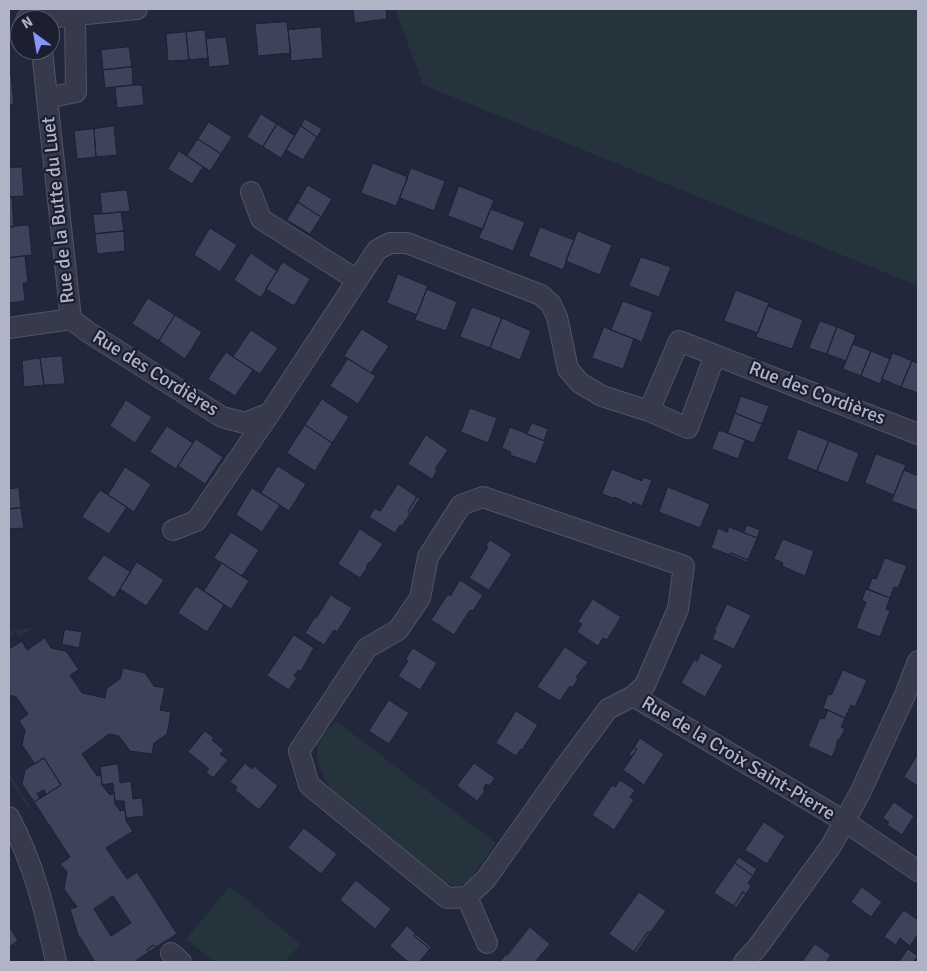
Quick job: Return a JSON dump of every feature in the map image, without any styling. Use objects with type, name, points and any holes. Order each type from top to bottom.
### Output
[{"type":"street","points":[[60,17],[137,9]]},
{"type":"street","name":"Rue de la Butte du Luet","points":[[46,98],[76,92],[75,15]]},
{"type":"street","name":"Rue de la Butte du Luet","points":[[9,328],[71,319],[43,60]]},
{"type":"street","points":[[251,192],[261,219],[357,280]]},
{"type":"street","points":[[173,530],[196,521],[270,413],[377,250],[390,243],[406,243],[540,295],[551,304],[557,317],[568,369],[580,383],[602,396],[649,411],[688,428],[715,355]]},
{"type":"street","name":"Rue des Cordières","points":[[71,319],[88,332],[222,417],[245,423],[270,413]]},
{"type":"street","name":"Rue des Cordières","points":[[649,411],[679,341],[918,434]]},
{"type":"street","name":"Rue de la Croix Saint-Pierre","points":[[484,497],[684,566],[678,609],[645,684],[633,696],[608,709],[565,766],[486,879],[467,897],[447,898],[309,785],[298,751],[367,648],[398,630],[420,598],[428,556],[461,505],[484,497]]},
{"type":"street","points":[[744,962],[757,948],[831,846],[864,784],[905,695],[918,661]]},
{"type":"street","name":"Rue de la Croix Saint-Pierre","points":[[633,696],[844,821],[918,871]]},
{"type":"street","points":[[9,817],[34,874],[47,916],[56,962]]},
{"type":"street","points":[[467,897],[487,943]]},
{"type":"shaded area","points":[[395,9],[918,9],[918,286],[423,85]]},
{"type":"shaded area","points":[[34,628],[19,637],[16,632],[9,637],[9,632]]},
{"type":"shaded area","points":[[336,721],[496,843],[468,882],[456,887],[437,878],[329,787],[318,763],[317,746],[321,737]]},
{"type":"shaded area","points":[[9,773],[30,806],[27,807],[9,778]]},
{"type":"shaded area","points":[[230,886],[300,944],[285,962],[214,962],[186,939]]},
{"type":"building","points":[[353,9],[386,9],[387,19],[355,23]]},
{"type":"building","points":[[287,22],[291,53],[258,56],[255,24]]},
{"type":"building","points":[[321,27],[323,58],[291,61],[288,30]]},
{"type":"building","points":[[205,30],[208,58],[189,60],[186,32]]},
{"type":"building","points":[[186,32],[189,60],[168,61],[166,34]]},
{"type":"building","points":[[226,37],[230,65],[209,67],[206,39]]},
{"type":"building","points":[[129,47],[132,67],[103,70],[101,50]]},
{"type":"building","points":[[132,67],[133,85],[105,88],[103,70]]},
{"type":"building","points":[[11,74],[14,104],[9,105],[9,75]]},
{"type":"building","points":[[142,85],[144,105],[117,108],[115,87]]},
{"type":"building","points":[[261,114],[277,124],[263,147],[247,137]]},
{"type":"building","points":[[305,119],[322,129],[317,137],[301,126]]},
{"type":"building","points":[[209,122],[232,137],[221,154],[198,139]]},
{"type":"building","points":[[277,124],[295,136],[281,158],[263,147]]},
{"type":"building","points":[[114,126],[117,155],[96,157],[94,129]]},
{"type":"building","points":[[301,126],[317,137],[303,160],[286,150]]},
{"type":"building","points":[[94,129],[96,157],[77,159],[74,131]]},
{"type":"building","points":[[198,139],[221,154],[210,171],[187,156]]},
{"type":"building","points":[[179,151],[203,167],[192,184],[168,169]]},
{"type":"building","points":[[373,163],[408,177],[396,206],[361,193]]},
{"type":"building","points":[[22,167],[24,196],[9,197],[9,168]]},
{"type":"building","points":[[411,168],[445,181],[434,211],[400,198]]},
{"type":"building","points":[[308,185],[332,199],[321,217],[298,202]]},
{"type":"building","points":[[459,186],[494,200],[483,229],[448,216]]},
{"type":"building","points":[[127,190],[130,211],[102,214],[100,193]]},
{"type":"building","points":[[9,197],[12,197],[14,227],[9,227]]},
{"type":"building","points":[[298,202],[321,217],[310,234],[287,220]]},
{"type":"building","points":[[491,209],[525,222],[513,251],[479,238]]},
{"type":"building","points":[[121,212],[124,231],[95,234],[93,215]]},
{"type":"building","points":[[29,225],[32,255],[9,258],[9,227]]},
{"type":"building","points":[[540,227],[574,240],[563,270],[529,256]]},
{"type":"building","points":[[210,228],[237,245],[220,272],[194,255]]},
{"type":"building","points":[[124,231],[125,251],[97,254],[95,234]]},
{"type":"building","points":[[578,231],[612,245],[600,275],[566,261]]},
{"type":"building","points":[[251,253],[277,271],[261,298],[234,280]]},
{"type":"building","points":[[25,256],[28,283],[23,283],[25,301],[9,303],[9,258]]},
{"type":"building","points":[[641,257],[671,267],[659,297],[629,286]]},
{"type":"building","points":[[283,262],[310,279],[294,306],[266,289]]},
{"type":"building","points":[[398,274],[428,286],[417,315],[387,303]]},
{"type":"building","points":[[427,289],[457,302],[446,331],[415,320]]},
{"type":"building","points":[[736,290],[769,303],[758,333],[724,321]]},
{"type":"building","points":[[148,298],[175,315],[159,341],[132,324]]},
{"type":"building","points":[[623,301],[653,312],[642,342],[611,330]]},
{"type":"building","points":[[768,306],[803,320],[792,349],[756,337]]},
{"type":"building","points":[[472,307],[502,318],[490,348],[460,337]]},
{"type":"building","points":[[175,315],[202,332],[185,359],[159,341]]},
{"type":"building","points":[[502,318],[531,331],[520,360],[490,348]]},
{"type":"building","points":[[820,321],[837,327],[827,354],[809,348]]},
{"type":"building","points":[[604,327],[634,339],[623,369],[592,358]]},
{"type":"building","points":[[837,327],[856,335],[846,361],[827,354]]},
{"type":"building","points":[[362,329],[389,346],[371,373],[344,356]]},
{"type":"building","points":[[251,330],[278,348],[260,374],[233,357]]},
{"type":"building","points":[[853,344],[871,351],[861,376],[843,369]]},
{"type":"building","points":[[871,351],[890,359],[880,384],[861,376]]},
{"type":"building","points":[[226,352],[253,370],[235,396],[208,379]]},
{"type":"building","points":[[893,353],[912,361],[901,387],[882,379]]},
{"type":"building","points":[[62,356],[65,384],[44,385],[40,358]]},
{"type":"building","points":[[40,358],[44,385],[24,387],[22,361]]},
{"type":"building","points":[[348,359],[376,376],[358,404],[330,386]]},
{"type":"building","points":[[912,361],[918,363],[918,393],[901,387]]},
{"type":"building","points":[[741,396],[769,406],[762,424],[735,413]]},
{"type":"building","points":[[322,399],[349,417],[332,443],[305,425]]},
{"type":"building","points":[[126,400],[152,417],[135,443],[110,426]]},
{"type":"building","points":[[470,408],[497,418],[488,443],[461,432]]},
{"type":"building","points":[[735,413],[762,424],[754,443],[728,433]]},
{"type":"building","points":[[532,423],[548,429],[544,441],[527,434]]},
{"type":"building","points":[[305,425],[332,443],[315,471],[287,453]]},
{"type":"building","points":[[167,426],[193,443],[176,469],[150,452]]},
{"type":"building","points":[[510,427],[545,441],[536,464],[510,455],[511,452],[502,448]]},
{"type":"building","points":[[798,429],[829,441],[817,471],[787,459]]},
{"type":"building","points":[[719,430],[745,440],[738,459],[712,449]]},
{"type":"building","points":[[426,435],[448,450],[435,469],[437,471],[432,479],[408,464]]},
{"type":"building","points":[[196,439],[223,457],[205,484],[178,466]]},
{"type":"building","points":[[829,441],[859,453],[848,483],[817,471]]},
{"type":"building","points":[[876,454],[906,465],[894,495],[865,483]]},
{"type":"building","points":[[278,466],[306,484],[289,511],[261,493]]},
{"type":"building","points":[[125,467],[151,484],[134,512],[108,495]]},
{"type":"building","points":[[612,469],[642,481],[643,477],[652,480],[642,506],[633,502],[632,505],[602,494]]},
{"type":"building","points":[[904,470],[918,476],[918,511],[892,501]]},
{"type":"building","points":[[398,484],[417,497],[408,512],[410,514],[395,533],[369,517],[375,508],[380,511]]},
{"type":"building","points":[[668,487],[710,504],[700,528],[659,512]]},
{"type":"building","points":[[19,488],[21,508],[9,509],[9,489]]},
{"type":"building","points":[[252,488],[280,505],[262,532],[236,515]]},
{"type":"building","points":[[100,490],[127,507],[109,534],[82,517]]},
{"type":"building","points":[[417,497],[420,498],[410,514],[408,512]]},
{"type":"building","points":[[21,508],[24,528],[9,529],[9,509]]},
{"type":"building","points":[[747,525],[760,530],[757,538],[744,533]]},
{"type":"building","points":[[729,527],[757,538],[748,560],[711,548],[718,528],[727,532]]},
{"type":"building","points":[[360,529],[383,544],[369,562],[360,578],[338,564]]},
{"type":"building","points":[[231,532],[259,550],[242,576],[214,558]]},
{"type":"building","points":[[783,539],[814,551],[805,576],[782,566],[783,563],[774,559]]},
{"type":"building","points":[[490,540],[512,554],[489,590],[469,578],[488,547],[486,546]]},
{"type":"building","points":[[731,553],[748,560],[747,562],[730,555]]},
{"type":"building","points":[[104,555],[131,572],[114,598],[87,579]]},
{"type":"building","points":[[885,558],[907,566],[898,588],[894,587],[890,598],[868,589],[872,578],[876,579]]},
{"type":"building","points":[[137,562],[164,580],[146,606],[120,589]]},
{"type":"building","points":[[222,563],[249,581],[231,609],[204,591]]},
{"type":"building","points":[[460,580],[483,595],[473,611],[470,610],[454,635],[431,620]]},
{"type":"building","points":[[196,586],[224,605],[207,632],[178,613]]},
{"type":"building","points":[[866,589],[890,598],[886,609],[890,611],[880,637],[856,628],[866,602],[862,601]]},
{"type":"building","points":[[331,595],[352,608],[337,632],[334,630],[324,645],[305,633]]},
{"type":"building","points":[[593,599],[621,617],[607,640],[603,638],[598,646],[577,632],[582,624],[578,622]]},
{"type":"building","points":[[727,604],[751,615],[734,649],[712,639]]},
{"type":"building","points":[[65,629],[82,632],[79,648],[62,644]]},
{"type":"building","points":[[294,635],[314,648],[301,671],[298,670],[294,676],[297,678],[289,690],[267,676]]},
{"type":"building","points":[[45,638],[51,648],[66,651],[79,670],[70,675],[82,693],[105,698],[107,688],[120,679],[123,668],[145,673],[154,686],[165,688],[160,710],[171,712],[167,734],[154,743],[152,754],[130,751],[119,736],[109,734],[82,754],[97,776],[101,775],[102,785],[110,795],[114,793],[115,804],[120,811],[125,810],[126,821],[133,831],[106,848],[127,879],[137,872],[177,934],[156,947],[154,945],[147,950],[149,952],[134,962],[95,962],[79,938],[70,909],[77,907],[64,889],[67,872],[60,864],[70,857],[34,802],[61,785],[44,758],[35,764],[22,745],[25,730],[19,721],[28,714],[16,697],[9,695],[9,649],[22,641],[27,650]],"holes":[[[113,896],[131,923],[111,936],[94,909]]]},
{"type":"building","points":[[565,647],[588,662],[576,677],[578,679],[572,688],[570,686],[560,701],[537,687]]},
{"type":"building","points":[[413,648],[437,663],[420,690],[398,676],[408,661],[406,659]]},
{"type":"building","points":[[701,653],[723,665],[705,697],[681,683],[694,660],[697,661]]},
{"type":"building","points":[[843,670],[867,680],[855,707],[851,705],[845,718],[823,708],[828,694],[831,695]]},
{"type":"building","points":[[389,700],[409,713],[389,744],[369,731]]},
{"type":"building","points":[[828,710],[845,718],[841,727],[845,729],[840,739],[838,739],[832,757],[808,746],[820,718],[824,719]]},
{"type":"building","points":[[516,711],[538,725],[516,756],[496,743]]},
{"type":"building","points":[[205,731],[224,750],[220,754],[228,760],[213,778],[206,772],[209,769],[188,752]]},
{"type":"building","points":[[640,738],[664,754],[644,785],[623,770],[637,749],[634,748]]},
{"type":"building","points":[[634,748],[637,749],[632,756],[629,755]]},
{"type":"building","points":[[918,754],[918,786],[904,777]]},
{"type":"building","points":[[44,758],[61,785],[34,802],[22,784],[25,770]]},
{"type":"building","points":[[245,763],[252,769],[254,766],[278,786],[259,810],[235,790],[237,787],[230,782]]},
{"type":"building","points":[[474,763],[495,778],[489,786],[486,784],[483,789],[485,791],[477,801],[457,786]]},
{"type":"building","points":[[118,764],[120,783],[131,781],[133,799],[142,798],[144,816],[126,818],[124,801],[115,801],[113,783],[102,785],[100,767]]},
{"type":"building","points":[[620,780],[635,790],[630,797],[634,800],[614,830],[592,815],[612,785],[615,787]]},
{"type":"building","points":[[44,790],[46,794],[40,798],[37,794]]},
{"type":"building","points":[[894,802],[914,816],[902,835],[887,825],[889,822],[883,818]]},
{"type":"building","points":[[764,822],[785,836],[767,864],[745,850]]},
{"type":"building","points":[[304,828],[337,854],[321,874],[288,848]]},
{"type":"building","points":[[739,857],[757,869],[753,876],[735,863]]},
{"type":"building","points":[[735,863],[753,876],[748,883],[751,886],[746,894],[743,892],[734,906],[714,893]]},
{"type":"building","points":[[356,880],[391,909],[375,929],[340,900]]},
{"type":"building","points":[[862,887],[882,902],[871,917],[851,902]]},
{"type":"building","points":[[639,892],[666,911],[634,952],[609,934]]},
{"type":"building","points":[[743,892],[746,894],[736,908],[734,906]]},
{"type":"building","points":[[904,910],[918,920],[918,934],[910,946],[900,938],[896,945],[884,937]]},
{"type":"building","points":[[9,926],[18,941],[9,947]]},
{"type":"building","points":[[407,926],[416,934],[414,936],[430,949],[419,962],[408,962],[390,946]]},
{"type":"building","points":[[530,927],[550,944],[535,962],[500,962],[507,955]]},
{"type":"building","points":[[648,932],[650,933],[636,953],[634,952]]},
{"type":"building","points":[[416,934],[432,948],[430,949],[414,936]]},
{"type":"building","points":[[815,944],[831,955],[826,962],[802,962]]},
{"type":"building","points":[[154,945],[156,947],[149,952],[147,950]]},
{"type":"building","points":[[908,949],[918,956],[913,962],[899,962]]}]
